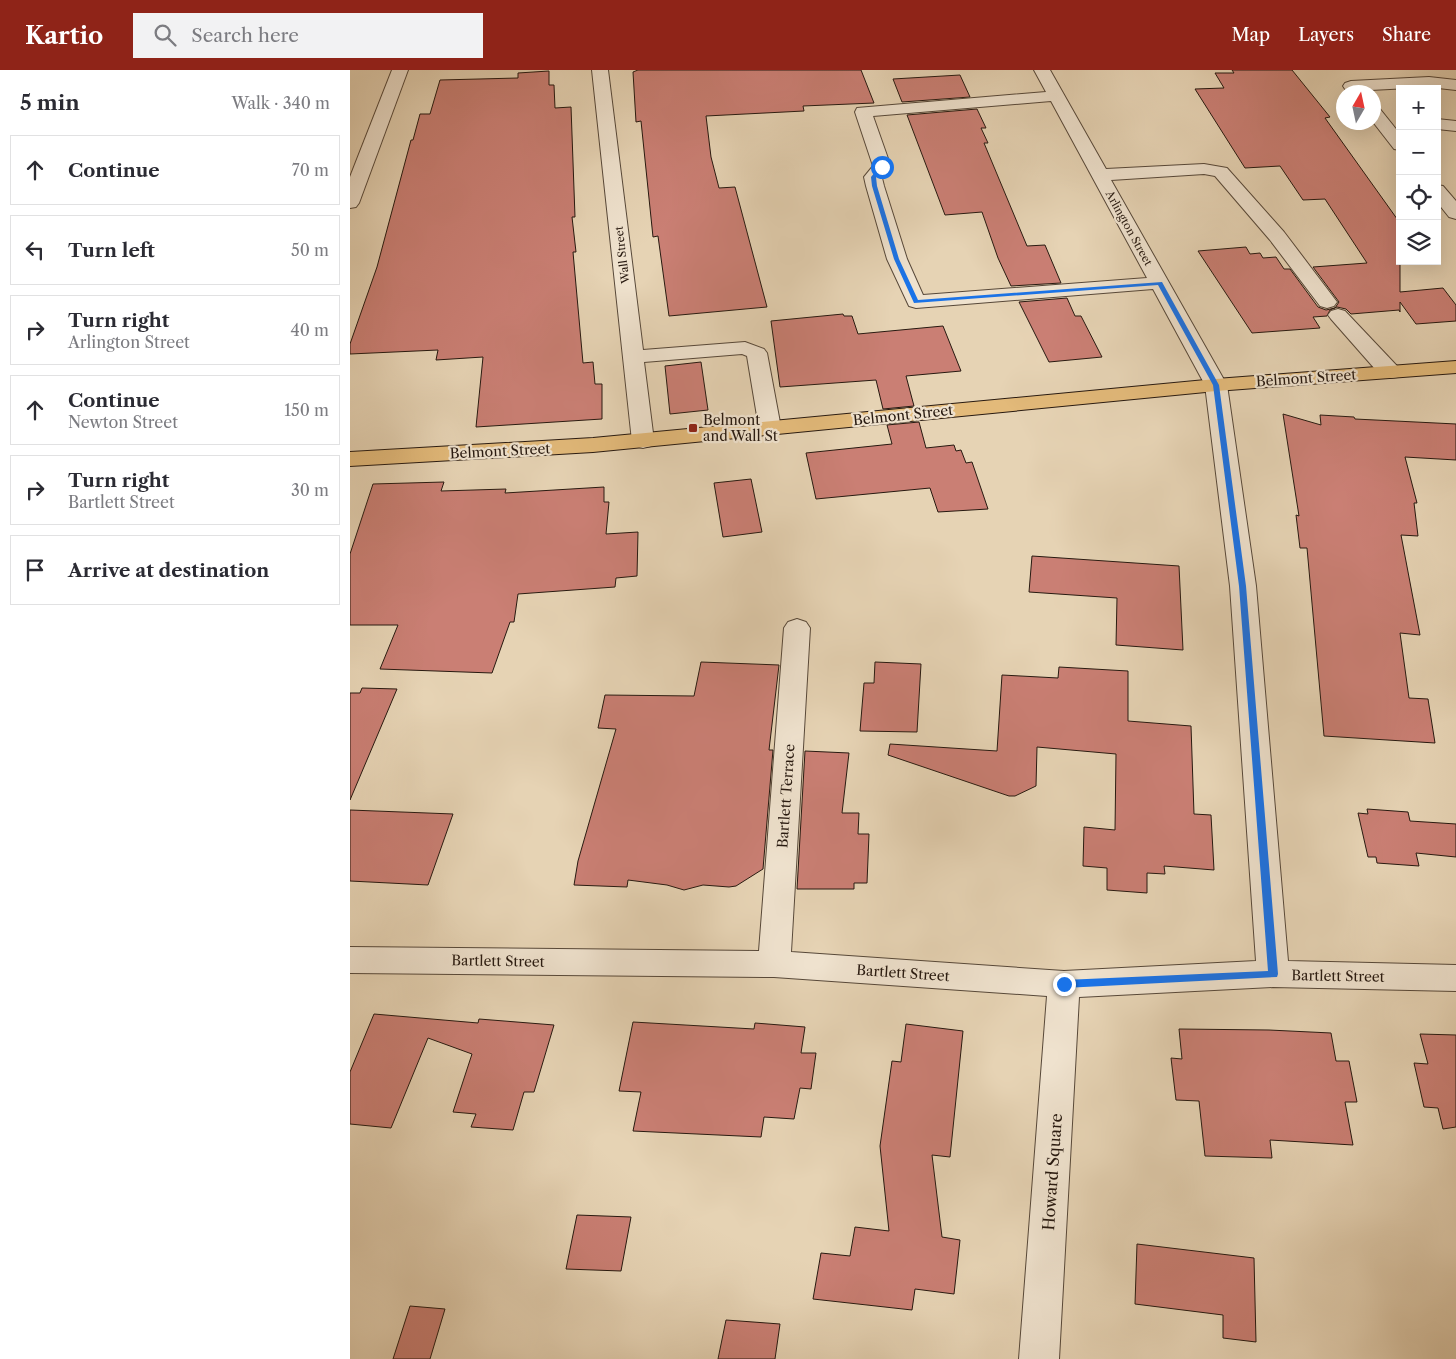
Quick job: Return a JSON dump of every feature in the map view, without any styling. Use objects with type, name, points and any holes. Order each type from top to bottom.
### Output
[{"type":"main road","name":"Belmont Street","points":[[350,459],[540,449],[643,441],[1216,385],[1456,367]]},
{"type":"street","points":[[350,203],[356,165],[400,70]]},
{"type":"street","name":"Wall Street","points":[[600,70],[643,441]]},
{"type":"street","name":"Arlington Street","points":[[1042,70],[1216,385]]},
{"type":"street","points":[[1350,84],[1429,82],[1456,85]]},
{"type":"street","points":[[1057,96],[863,112],[882,167],[873,177],[875,186],[897,259],[916,302],[1160,283]]},
{"type":"street","points":[[1381,118],[1396,121]]},
{"type":"street","points":[[1381,122],[1396,140]]},
{"type":"street","points":[[1441,124],[1456,126]]},
{"type":"street","points":[[1100,175],[1204,169],[1221,172],[1277,236],[1333,309],[1390,372]]},
{"type":"street","points":[[1441,195],[1456,213]]},
{"type":"street","points":[[634,357],[745,348],[757,353],[770,428]]},
{"type":"street","points":[[1216,385],[1242,586],[1273,974]]},
{"type":"street","name":"Bartlett Terrace","points":[[774,964],[797,628]]},
{"type":"street","name":"Bartlett Street","points":[[350,960],[774,964],[1064,984],[1273,974],[1456,978]]},
{"type":"street","name":"Howard Square","points":[[1040,1359],[1064,984]]},
{"type":"building","points":[[638,70],[861,70],[874,103],[803,106],[804,111],[706,116],[711,157],[719,188],[735,187],[767,307],[669,316],[658,236],[653,237],[641,121],[636,122],[633,72]]},
{"type":"building","points":[[1232,70],[1292,70],[1330,117],[1325,118],[1396,217],[1396,265],[1400,265],[1400,292],[1443,288],[1456,305],[1456,321],[1416,324],[1400,302],[1400,312],[1399,310],[1351,314],[1346,309],[1335,308],[1339,302],[1313,267],[1367,263],[1325,199],[1303,200],[1280,166],[1245,168],[1195,89],[1224,88],[1215,73],[1234,73]]},
{"type":"building","points":[[549,71],[549,85],[554,85],[555,108],[571,107],[575,217],[572,217],[576,252],[573,252],[583,363],[593,362],[595,384],[602,384],[602,419],[476,427],[483,357],[436,360],[438,350],[350,354],[350,344],[377,267],[411,140],[413,140],[420,114],[430,114],[440,80],[518,78],[518,73]]},
{"type":"building","points":[[960,75],[970,97],[902,102],[893,79]]},
{"type":"building","points":[[977,109],[986,128],[981,128],[988,143],[984,143],[1027,246],[1045,245],[1061,283],[1011,286],[998,258],[982,212],[945,215],[907,115]]},
{"type":"building","points":[[1246,247],[1250,254],[1260,253],[1263,258],[1276,257],[1284,269],[1290,269],[1318,307],[1326,310],[1334,308],[1330,310],[1327,316],[1313,317],[1320,328],[1252,333],[1198,251]]},
{"type":"building","points":[[1067,298],[1075,316],[1081,316],[1102,357],[1049,362],[1019,302]]},
{"type":"building","points":[[843,314],[844,316],[852,316],[858,334],[943,326],[961,371],[906,376],[914,406],[883,409],[876,380],[780,387],[771,321]]},
{"type":"building","points":[[701,362],[708,410],[670,414],[665,366]]},
{"type":"building","points":[[1283,414],[1321,425],[1320,415],[1354,417],[1355,419],[1456,424],[1456,460],[1405,457],[1417,503],[1414,503],[1418,536],[1401,535],[1420,635],[1400,633],[1409,698],[1428,699],[1435,743],[1324,736],[1307,548],[1300,548],[1296,515],[1299,516]]},
{"type":"building","points":[[919,422],[926,448],[954,445],[956,451],[961,450],[966,463],[972,462],[988,509],[938,512],[930,488],[816,499],[806,453],[892,444],[887,425]]},
{"type":"building","points":[[751,479],[762,532],[723,537],[714,483]]},
{"type":"building","points":[[444,482],[441,491],[506,489],[505,493],[604,487],[604,502],[609,502],[606,534],[638,532],[637,576],[616,578],[615,587],[518,594],[514,622],[510,622],[492,673],[380,669],[398,625],[350,625],[350,554],[373,484]]},
{"type":"building","points":[[1032,556],[1179,566],[1183,650],[1116,645],[1117,598],[1029,592]]},
{"type":"building","points":[[701,662],[779,665],[769,750],[773,750],[763,869],[736,886],[729,887],[703,885],[684,890],[667,885],[628,880],[627,887],[574,885],[578,861],[616,729],[598,728],[605,695],[694,696]]},
{"type":"building","points":[[875,662],[921,664],[917,732],[860,731],[864,683],[874,683]]},
{"type":"building","points":[[1059,667],[1128,671],[1128,721],[1191,726],[1194,814],[1211,815],[1214,870],[1164,866],[1165,874],[1147,873],[1147,893],[1107,890],[1107,868],[1083,866],[1084,827],[1115,830],[1116,754],[1037,747],[1036,786],[1015,796],[1009,796],[888,755],[890,744],[997,751],[1002,675],[1058,678]]},
{"type":"building","points":[[362,688],[397,689],[350,800],[350,693],[360,693]]},
{"type":"building","points":[[805,751],[849,753],[842,813],[859,813],[858,834],[869,834],[867,883],[854,883],[854,889],[797,889]]},
{"type":"building","points":[[1367,809],[1408,812],[1410,821],[1456,824],[1456,857],[1416,853],[1419,866],[1377,863],[1376,857],[1368,857],[1358,813],[1368,814]]},
{"type":"building","points":[[350,810],[453,814],[428,885],[350,881]]},
{"type":"building","points":[[374,1014],[478,1023],[479,1019],[554,1025],[534,1092],[524,1092],[513,1130],[471,1127],[476,1114],[453,1112],[472,1054],[428,1038],[391,1128],[350,1124],[350,1072]]},
{"type":"building","points":[[633,1022],[754,1029],[755,1023],[805,1027],[801,1053],[816,1053],[811,1089],[800,1088],[794,1119],[764,1117],[761,1137],[633,1131],[641,1092],[619,1091]]},
{"type":"building","points":[[906,1024],[963,1031],[950,1157],[932,1155],[942,1237],[960,1240],[954,1294],[915,1289],[912,1310],[813,1299],[821,1253],[850,1256],[855,1227],[889,1231],[880,1146],[892,1061],[901,1062]]},
{"type":"building","points":[[1179,1029],[1331,1033],[1336,1061],[1349,1061],[1357,1102],[1345,1102],[1353,1145],[1270,1140],[1272,1158],[1205,1156],[1199,1101],[1176,1100],[1171,1058],[1182,1059]]},
{"type":"building","points":[[1420,1034],[1456,1035],[1456,1127],[1443,1129],[1438,1108],[1424,1107],[1414,1063],[1428,1064]]},
{"type":"building","points":[[577,1215],[631,1217],[621,1271],[566,1269]]},
{"type":"building","points":[[1137,1244],[1254,1258],[1256,1342],[1223,1338],[1223,1315],[1135,1304]]},
{"type":"building","points":[[410,1306],[445,1309],[430,1359],[393,1359]]},
{"type":"building","points":[[726,1320],[780,1324],[775,1359],[718,1359]]},
{"type":"place","name":"Belmont and Wall St","points":[[693,428]]},
{"type":"route","points":[[882,167],[873,177],[875,186],[897,259],[916,302],[1160,283],[1216,385],[1242,586],[1273,974],[1064,984]]}]
